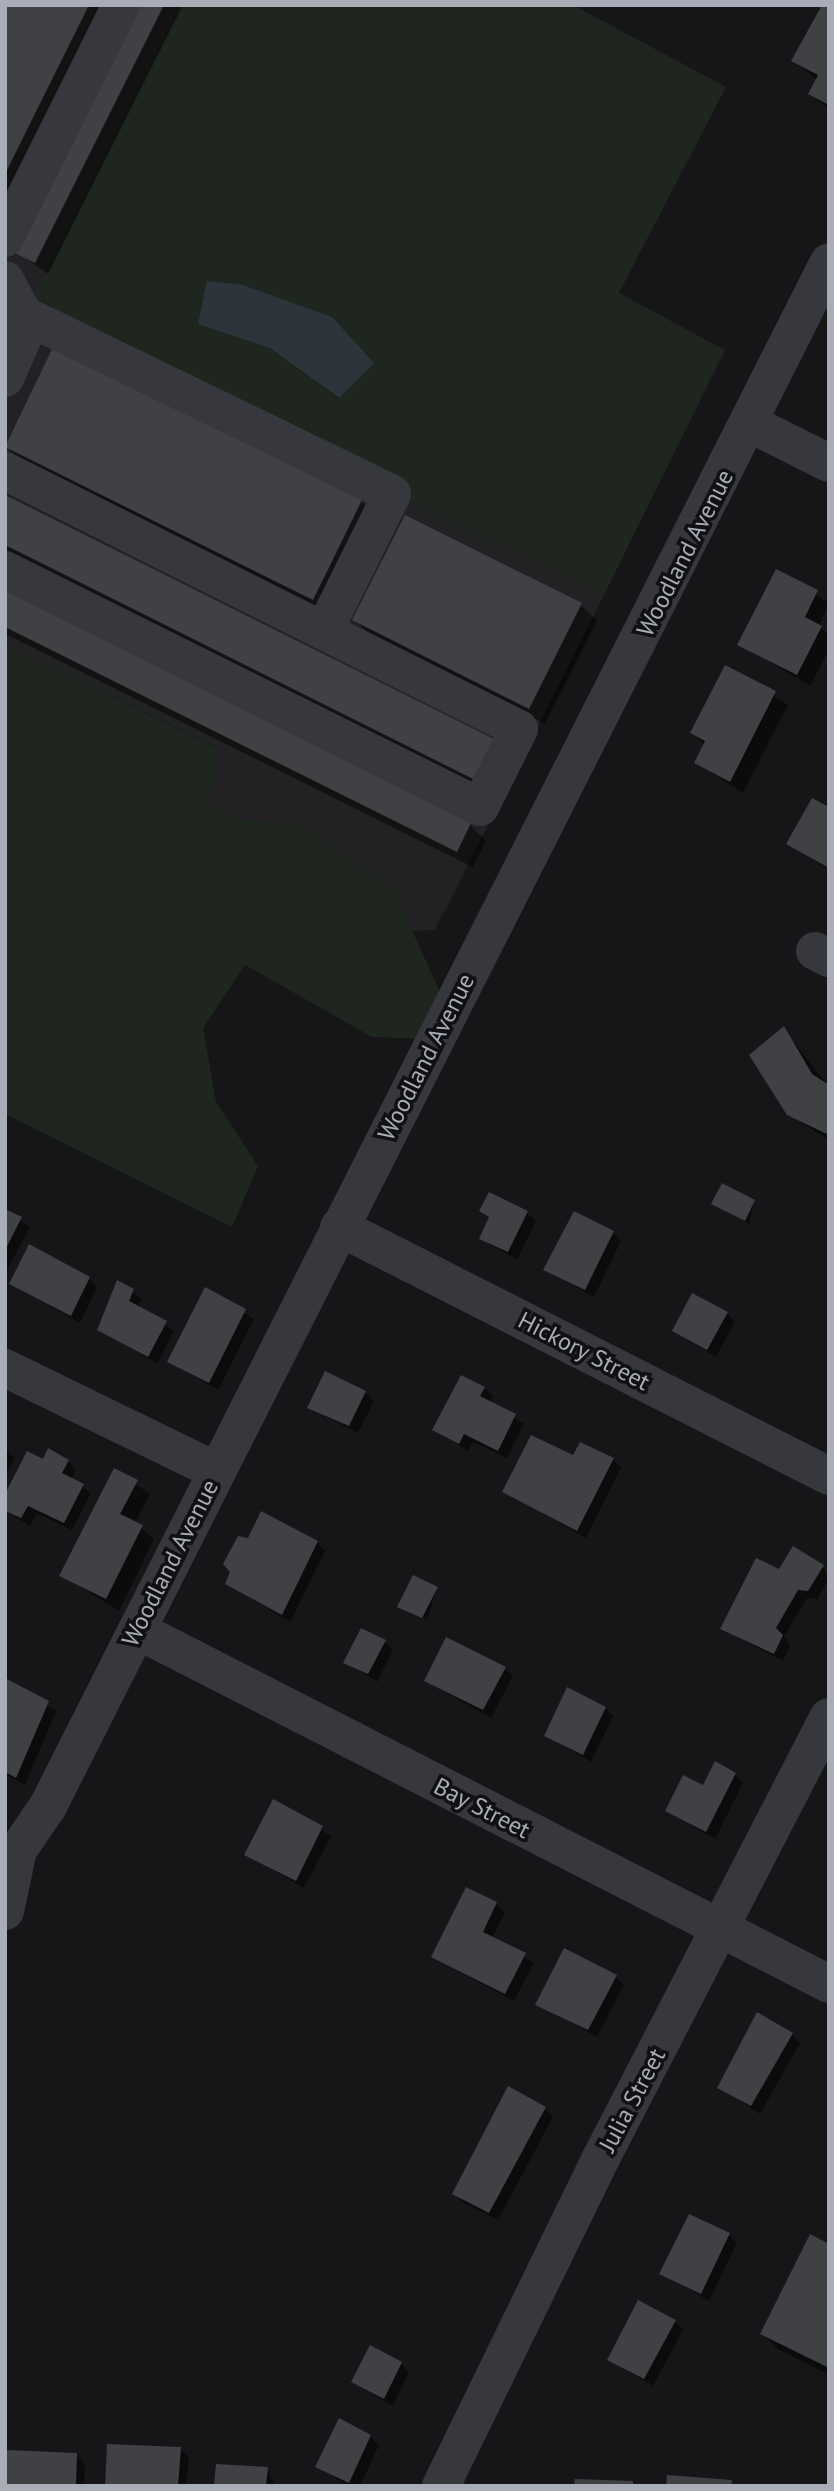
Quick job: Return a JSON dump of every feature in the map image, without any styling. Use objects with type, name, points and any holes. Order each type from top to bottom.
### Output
[{"type":"street","points":[[5,238],[121,5]]},
{"type":"street","name":"Woodland Avenue","points":[[12,1847],[48,1806],[339,1227],[751,424],[829,262]]},
{"type":"street","points":[[5,281],[24,315],[24,335],[5,378]]},
{"type":"street","points":[[24,315],[391,494],[324,631]]},
{"type":"street","points":[[751,424],[829,463]]},
{"type":"street","points":[[5,471],[519,729],[480,807],[5,570]]},
{"type":"street","name":"Hickory Street","points":[[339,1227],[829,1476]]},
{"type":"street","points":[[5,1368],[216,1471]]},
{"type":"street","name":"Bay Street","points":[[137,1630],[829,1984]]},
{"type":"street","name":"Julia Street","points":[[441,2486],[601,2158],[722,1931],[829,1717]]},
{"type":"street","points":[[5,1911],[12,1847]]},
{"type":"shaded area","points":[[5,5],[181,5],[24,315],[604,595],[435,930],[412,931],[394,890],[298,824],[232,819],[206,805],[218,771],[215,746],[5,645]]},
{"type":"shaded area","points":[[181,5],[573,5],[726,87],[619,293],[725,350],[604,595],[24,315]],"holes":[[[270,348],[374,363],[338,398]]]},
{"type":"shaded area","points":[[207,281],[243,285],[332,317],[374,363],[339,398],[270,348],[198,324]]},
{"type":"shaded area","points":[[5,645],[216,747],[218,771],[207,805],[232,819],[298,824],[394,890],[439,990],[431,1039],[372,1037],[245,965],[203,1028],[216,1102],[258,1166],[232,1227],[5,1114]]},
{"type":"building","points":[[5,5],[89,5],[5,174]]},
{"type":"building","points":[[139,5],[164,5],[35,263],[15,253]]},
{"type":"building","points":[[822,5],[829,9],[829,105],[808,94],[818,75],[791,61]]},
{"type":"building","points":[[53,347],[362,500],[313,600],[5,447]]},
{"type":"building","points":[[5,495],[496,740],[475,780],[5,545]]},
{"type":"building","points":[[405,515],[582,603],[529,709],[352,620]]},
{"type":"building","points":[[776,569],[818,590],[805,617],[822,626],[797,675],[737,645]]},
{"type":"building","points":[[5,589],[471,823],[457,852],[5,627]]},
{"type":"building","points":[[725,665],[776,691],[730,782],[694,763],[705,741],[690,733]]},
{"type":"building","points":[[812,798],[829,807],[829,868],[786,844]]},
{"type":"building","points":[[784,1026],[812,1074],[829,1085],[829,1135],[787,1115],[749,1055]]},
{"type":"building","points":[[722,1183],[755,1200],[745,1221],[711,1204]]},
{"type":"building","points":[[489,1192],[528,1211],[508,1252],[479,1239],[489,1217],[479,1211]]},
{"type":"building","points":[[5,1209],[22,1217],[5,1250]]},
{"type":"building","points":[[574,1211],[614,1231],[585,1290],[543,1270]]},
{"type":"building","points":[[29,1244],[90,1277],[71,1316],[9,1284]]},
{"type":"building","points":[[117,1280],[134,1289],[129,1301],[167,1321],[148,1357],[97,1330]]},
{"type":"building","points":[[205,1287],[246,1309],[209,1383],[167,1362]]},
{"type":"building","points":[[692,1293],[728,1312],[707,1350],[672,1331]]},
{"type":"building","points":[[325,1371],[366,1391],[349,1426],[307,1408]]},
{"type":"building","points":[[461,1375],[485,1387],[480,1396],[516,1414],[498,1451],[464,1434],[459,1444],[432,1430]]},
{"type":"building","points":[[531,1435],[573,1455],[580,1442],[614,1458],[577,1531],[502,1492]]},
{"type":"building","points":[[48,1448],[69,1460],[62,1473],[84,1484],[64,1523],[28,1506],[21,1518],[5,1511],[5,1494],[27,1451],[43,1459]]},
{"type":"building","points":[[114,1468],[138,1480],[120,1514],[143,1525],[106,1599],[59,1576]]},
{"type":"building","points":[[261,1511],[318,1541],[282,1615],[225,1584],[230,1572],[223,1564],[238,1536],[248,1538]]},
{"type":"building","points":[[793,1546],[824,1565],[808,1591],[798,1590],[776,1628],[783,1635],[774,1654],[720,1629],[756,1558],[779,1569]]},
{"type":"building","points":[[413,1575],[438,1587],[422,1618],[397,1607]]},
{"type":"building","points":[[361,1628],[386,1640],[368,1674],[343,1663]]},
{"type":"building","points":[[446,1637],[506,1667],[483,1710],[424,1681]]},
{"type":"building","points":[[5,1678],[49,1701],[16,1778],[5,1772]]},
{"type":"building","points":[[567,1687],[606,1707],[583,1755],[544,1736]]},
{"type":"building","points":[[715,1761],[736,1773],[706,1832],[665,1811],[683,1775],[703,1785]]},
{"type":"building","points":[[273,1799],[323,1826],[296,1881],[244,1855]]},
{"type":"building","points":[[466,1887],[497,1902],[483,1932],[526,1953],[505,1994],[431,1957]]},
{"type":"building","points":[[564,1948],[617,1975],[588,2030],[535,2005]]},
{"type":"building","points":[[757,2012],[793,2033],[751,2106],[717,2088]]},
{"type":"building","points":[[508,2086],[546,2107],[489,2213],[452,2194]]},
{"type":"building","points":[[689,2214],[730,2233],[701,2294],[659,2274]]},
{"type":"building","points":[[810,2234],[829,2244],[829,2368],[760,2334]]},
{"type":"building","points":[[638,2300],[676,2320],[644,2379],[607,2360]]},
{"type":"building","points":[[370,2345],[402,2362],[384,2399],[351,2382]]},
{"type":"building","points":[[339,2418],[371,2435],[349,2483],[315,2467]]},
{"type":"building","points":[[107,2444],[181,2447],[178,2486],[105,2486]]},
{"type":"building","points":[[7,2450],[77,2453],[76,2486],[6,2486]]},
{"type":"building","points":[[216,2464],[268,2467],[266,2486],[214,2486]]},
{"type":"building","points":[[667,2475],[732,2480],[731,2486],[666,2486]]},
{"type":"building","points":[[575,2479],[633,2481],[633,2486],[574,2486]]}]
